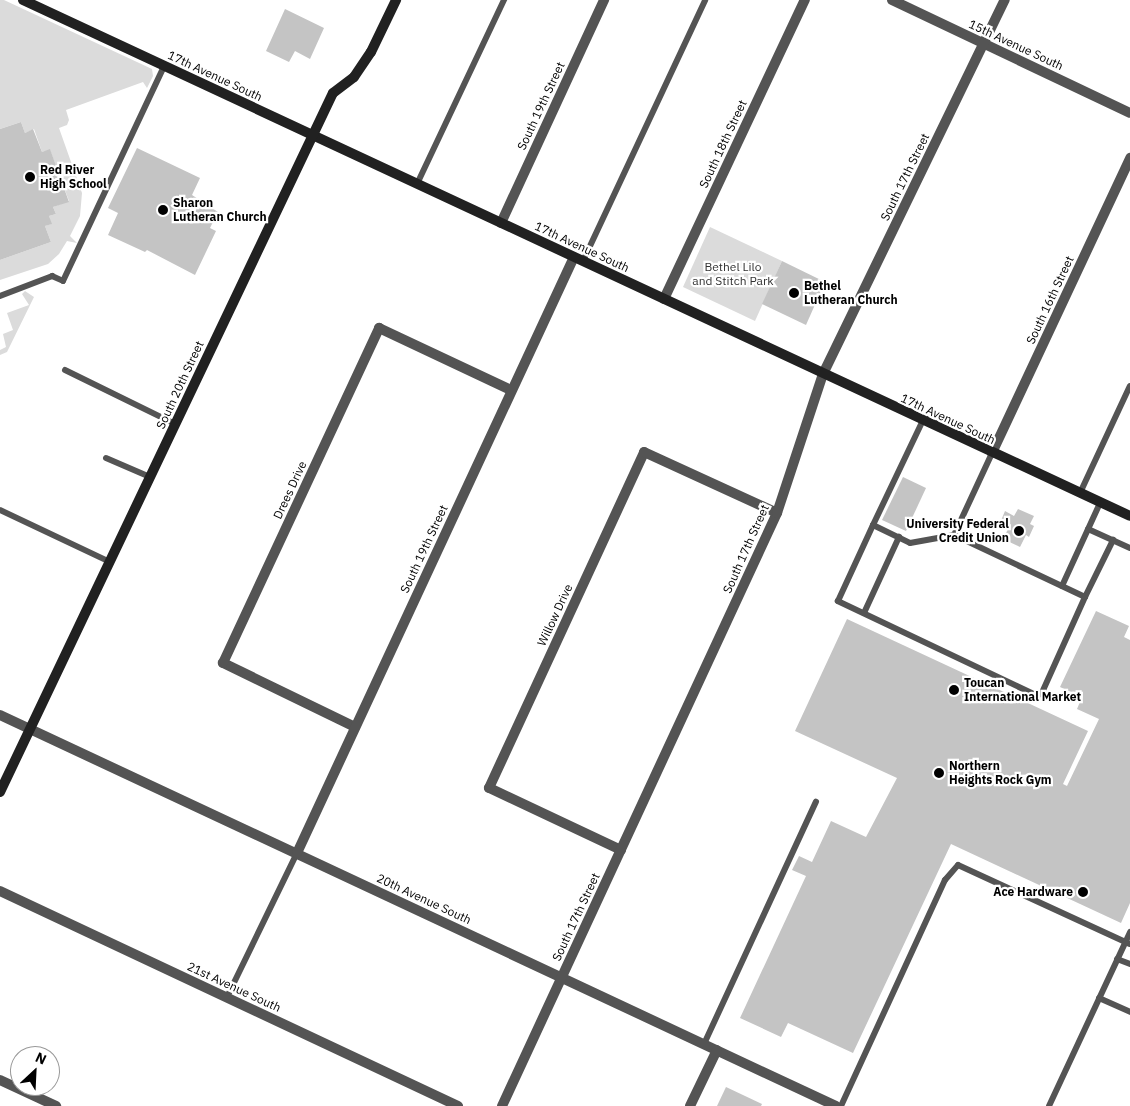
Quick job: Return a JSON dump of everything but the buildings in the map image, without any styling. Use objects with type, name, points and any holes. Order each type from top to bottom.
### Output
[{"type":"street","name":"17th Avenue South","points":[[23,0],[1130,516]]},
{"type":"street","name":"South 20th Street","points":[[0,792],[333,93],[354,77],[371,52],[396,0]]},
{"type":"street","name":"South 19th Street","points":[[501,223],[604,0]]},
{"type":"street","name":"South 18th Street","points":[[664,299],[805,0]]},
{"type":"street","name":"South 17th Street","points":[[502,1106],[777,513],[823,374],[1005,0]]},
{"type":"street","name":"15th Avenue South","points":[[898,1],[1130,113]]},
{"type":"street","name":"South 16th Street","points":[[992,453],[1130,158]]},
{"type":"street","name":"South 19th Street","points":[[297,853],[511,390],[578,259]]},
{"type":"street","name":"Drees Drive","points":[[355,727],[223,663],[379,328],[511,390]]},
{"type":"street","name":"Willow Drive","points":[[621,850],[489,788],[644,452],[777,513]]},
{"type":"street","name":"20th Avenue South","points":[[0,715],[836,1106]]},
{"type":"street","name":"21st Avenue South","points":[[0,891],[458,1106]]},
{"type":"street","points":[[690,1106],[717,1050]]},
{"type":"street","points":[[0,1080],[56,1106]]},
{"type":"lane","points":[[417,184],[504,0]]},
{"type":"lane","points":[[578,259],[705,0]]},
{"type":"lane","points":[[0,296],[52,276],[63,281],[164,66]]},
{"type":"lane","points":[[65,370],[175,424]]},
{"type":"lane","points":[[1080,493],[1130,386]]},
{"type":"lane","points":[[922,420],[838,601],[1040,697],[1084,597],[1113,540]]},
{"type":"lane","points":[[954,535],[992,453]]},
{"type":"lane","points":[[106,458],[150,477]]},
{"type":"lane","points":[[1062,586],[1100,503]]},
{"type":"lane","points":[[0,510],[110,562]]},
{"type":"lane","points":[[873,525],[910,543],[954,535],[1084,597]]},
{"type":"lane","points":[[1088,529],[1130,548]]},
{"type":"lane","points":[[864,613],[899,537]]},
{"type":"lane","points":[[704,1044],[816,802]]},
{"type":"lane","points":[[227,997],[297,853]]},
{"type":"lane","points":[[841,1106],[945,880],[958,865],[1127,943]]},
{"type":"lane","points":[[1048,1106],[1117,958],[1127,943],[1130,932]]},
{"type":"lane","points":[[1117,958],[1130,964]]},
{"type":"lane","points":[[1099,998],[1130,1012]]},
{"type":"green space","points":[[0,0],[4,0],[152,69],[153,76],[147,88],[143,82],[66,110],[69,120],[67,125],[59,128],[82,193],[80,216],[70,236],[77,243],[67,241],[59,254],[48,264],[0,280],[0,260],[51,242],[45,226],[51,224],[49,216],[56,214],[53,207],[69,201],[50,150],[42,152],[34,129],[25,133],[21,122],[0,129]]},
{"type":"green space","name":"Bethel Lilo and Stitch Park","points":[[710,227],[782,261],[755,321],[683,287]]},
{"type":"green space","points":[[25,291],[34,297],[7,352],[0,355],[0,350],[6,347],[3,334],[13,330],[7,313],[29,305],[22,294]]},
{"type":"place","name":"Red River High School","points":[[30,177]]},
{"type":"place","name":"Sharon Lutheran Church","points":[[163,210]]},
{"type":"place","name":"Bethel Lutheran Church","points":[[794,293]]},
{"type":"place","name":"University Federal Credit Union","points":[[1019,531]]},
{"type":"place","name":"Toucan International Market","points":[[954,690]]},
{"type":"place","name":"Northern Heights Rock Gym","points":[[939,773]]},
{"type":"place","name":"Ace Hardware","points":[[1083,892]]}]
